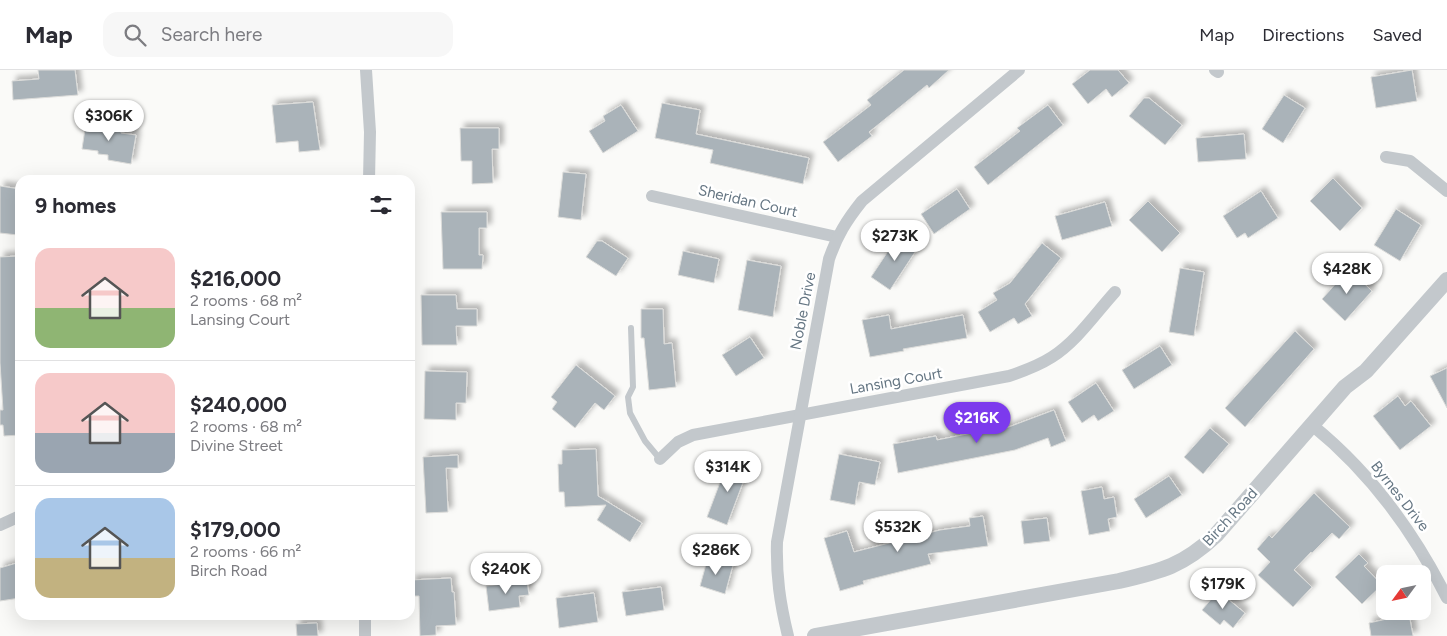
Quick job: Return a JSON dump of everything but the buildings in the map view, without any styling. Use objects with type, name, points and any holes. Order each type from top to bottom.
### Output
[{"type":"street","points":[[366,70],[370,132],[369,175]]},
{"type":"street","name":"Noble Drive","points":[[788,636],[779,596],[776,570],[777,542],[829,259],[837,238],[846,221],[862,202],[1018,70]]},
{"type":"street","points":[[1386,157],[1410,161],[1447,191]]},
{"type":"street","name":"Sheridan Court","points":[[652,196],[837,238]]},
{"type":"street","name":"Birch Road","points":[[815,636],[1118,581],[1157,572],[1180,563],[1216,535],[1345,387],[1366,370],[1447,280]]},
{"type":"street","name":"Lansing Court","points":[[660,459],[678,442],[693,435],[1008,376],[1032,368],[1052,357],[1072,341],[1114,292]]},
{"type":"street","name":"Byrnes Drive","points":[[1312,425],[1353,462],[1384,497],[1411,534],[1447,598]]},
{"type":"street","points":[[0,525],[15,518]]},
{"type":"street","points":[[365,620],[365,636]]},
{"type":"lane","points":[[631,328],[634,369],[633,387],[628,397],[630,412],[645,441],[660,459]]}]
